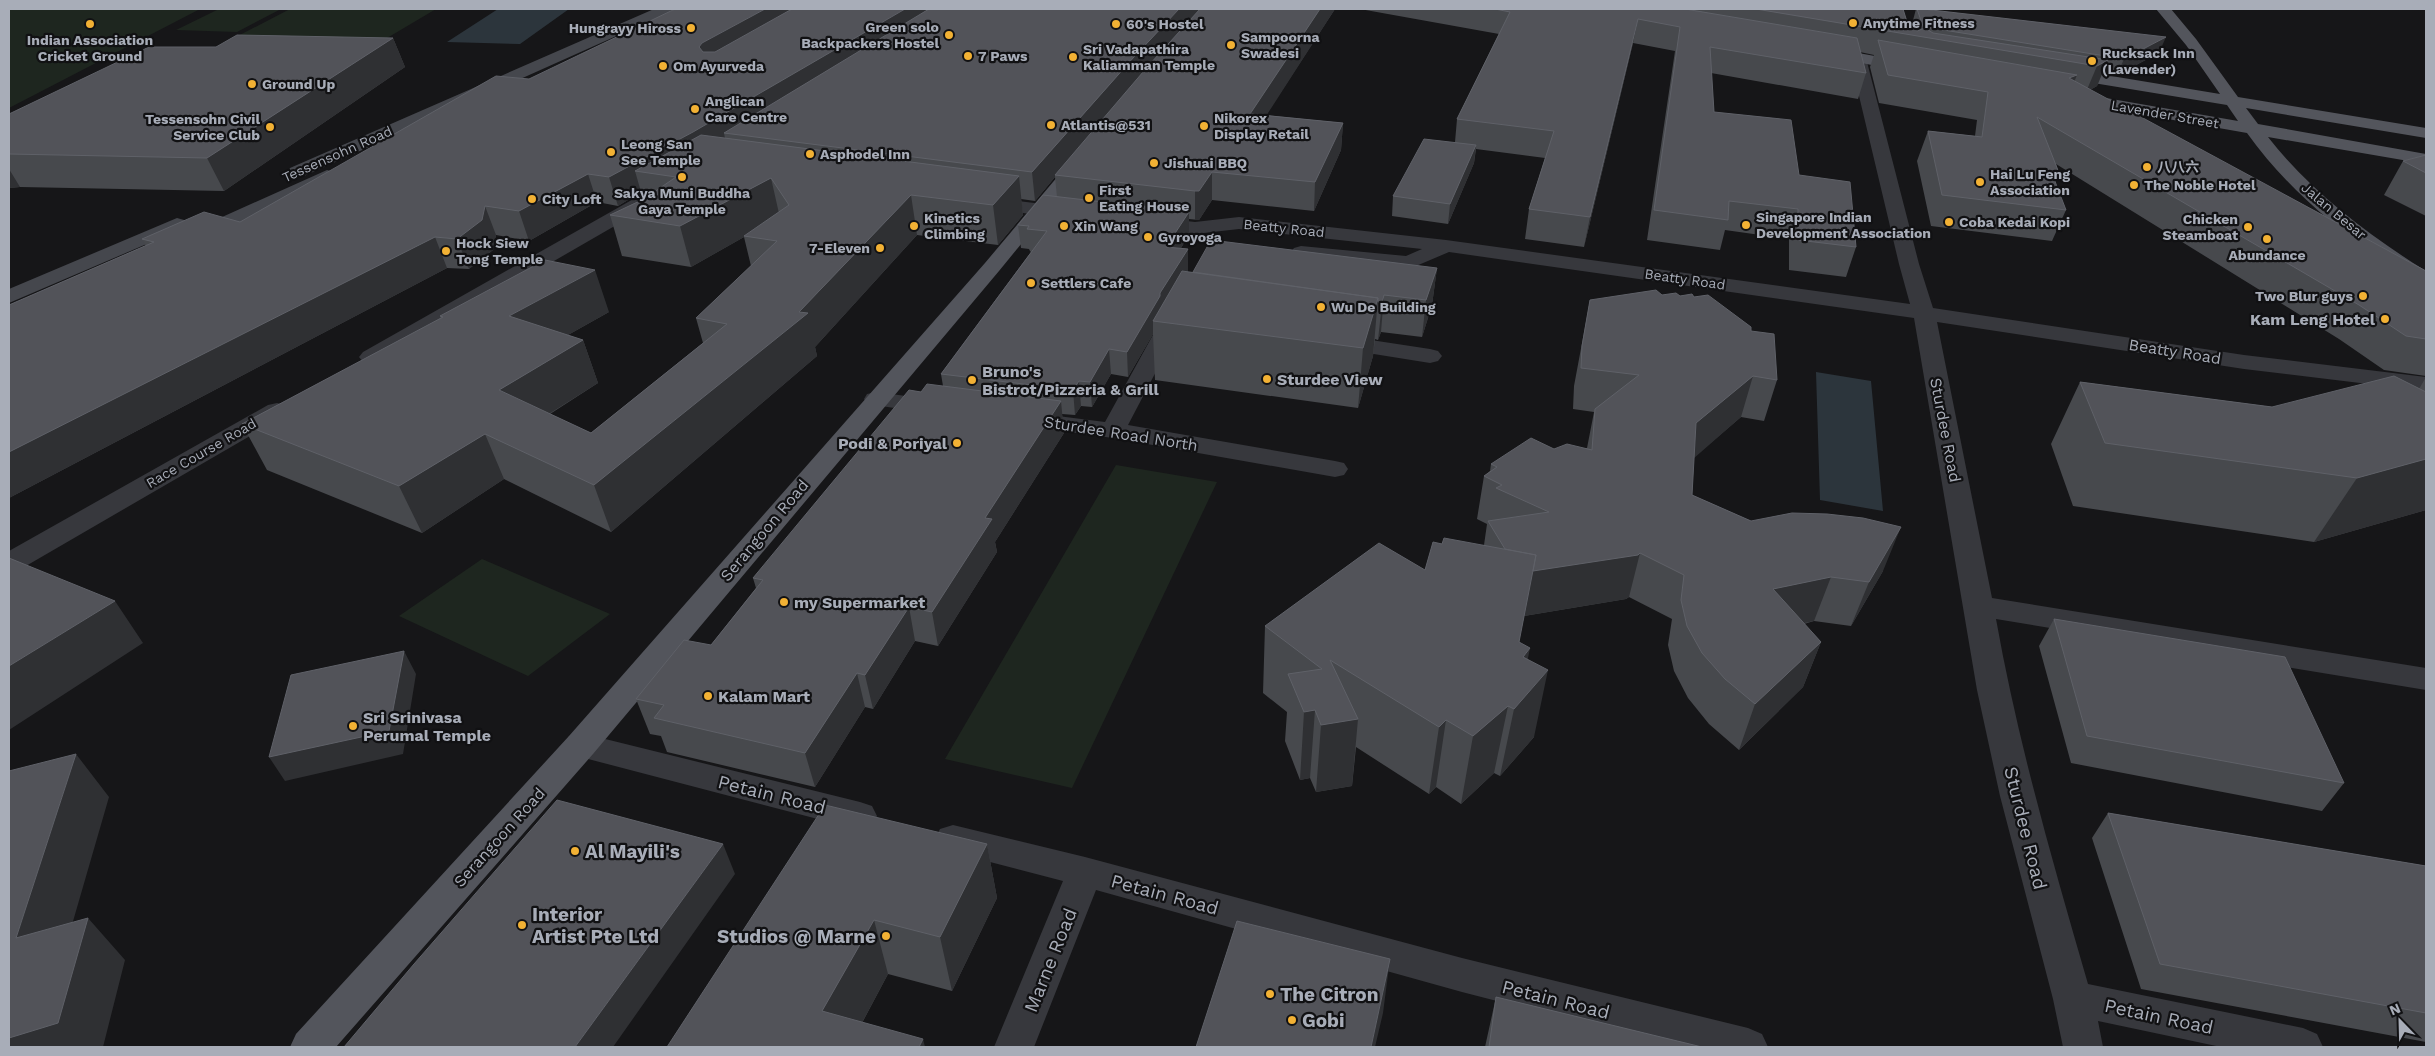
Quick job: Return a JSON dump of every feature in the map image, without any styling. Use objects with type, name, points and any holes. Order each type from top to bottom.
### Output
[{"type":"main road","name":"Jalan Besar","points":[[2162,9],[2194,46],[2253,129],[2285,169],[2317,199],[2396,262],[2426,280]]},
{"type":"main road","points":[[1810,49],[1923,70]]},
{"type":"main road","name":"Lavender Street","points":[[2426,133],[2232,100],[2050,74],[2078,98],[2426,159]]},
{"type":"main road","points":[[2078,98],[2131,124]]},
{"type":"main road","name":"Serangoon Road","points":[[310,1047],[581,745],[876,399],[992,267],[1090,148]]},
{"type":"main road","points":[[2310,217],[2396,262]]},
{"type":"street","name":"Tessensohn Road","points":[[85,286],[674,11]]},
{"type":"street","name":"Tessensohn Road","points":[[9,297],[674,11]]},
{"type":"street","points":[[1858,58],[1909,264],[1924,313]]},
{"type":"street","points":[[355,366],[661,191]]},
{"type":"street","points":[[965,200],[1089,215]]},
{"type":"street","name":"Beatty Road","points":[[1137,221],[1195,228],[1239,223],[1446,246],[1924,313],[2244,362],[2426,384]]},
{"type":"street","points":[[1195,228],[1222,243]]},
{"type":"street","name":"Beatty Road","points":[[1284,250],[1409,263],[1446,246]]},
{"type":"street","name":"Sturdee Road","points":[[1924,313],[1980,606],[1993,690],[2017,796],[2073,999],[2083,1047]]},
{"type":"street","points":[[1114,430],[1183,314]]},
{"type":"street","points":[[1321,340],[1430,356]]},
{"type":"street","name":"Race Course Road","points":[[9,563],[299,398]]},
{"type":"street","points":[[876,399],[960,410]]},
{"type":"street","name":"Sturdee Road North","points":[[1007,416],[1114,430],[1335,469]]},
{"type":"street","points":[[1980,606],[2426,679]]},
{"type":"street","name":"Petain Road","points":[[581,745],[1084,872],[1462,975],[1748,1047]]},
{"type":"street","name":"Marne Road","points":[[1014,1047],[1084,872]]},
{"type":"street","name":"Petain Road","points":[[2073,999],[2131,1009],[2303,1047]]},
{"type":"shaded area","points":[[9,9],[200,9],[9,108]]},
{"type":"shaded area","points":[[219,9],[281,9],[237,32],[176,30]]},
{"type":"shaded area","points":[[290,9],[436,9],[355,57],[207,52]]},
{"type":"shaded area","points":[[498,9],[569,9],[520,44],[447,42]]},
{"type":"shaded area","points":[[1816,372],[1871,381],[1883,511],[1820,500]]},
{"type":"shaded area","points":[[1116,465],[1217,482],[1072,788],[945,759]]},
{"type":"shaded area","points":[[482,559],[610,614],[528,676],[399,616]]},
{"type":"building","points":[[675,9],[765,9],[702,43],[699,47],[703,52],[715,52],[792,9],[905,9],[693,132],[609,177],[588,174],[519,211],[485,206],[482,220],[457,239],[435,237],[9,452],[9,305],[154,242],[142,239],[204,212],[240,222],[496,76],[529,79]]},
{"type":"building","points":[[929,9],[1179,9],[1032,172],[724,133]]},
{"type":"building","points":[[1200,9],[1320,9],[1250,114],[1343,123],[1315,182],[1212,172],[1199,191],[1195,191],[1055,175],[1149,65]]},
{"type":"building","points":[[1495,9],[1685,9],[1857,38],[1866,73],[1710,47],[1714,112],[1791,120],[1799,175],[1850,182],[1856,247],[1798,240],[1798,209],[1729,201],[1728,220],[1654,210],[1680,27],[1638,19],[1590,217],[1529,209],[1554,131],[1457,119],[1510,12]]},
{"type":"building","points":[[1756,9],[1903,9],[1908,25],[1917,31],[1925,28],[1933,33],[2108,60],[2097,66]]},
{"type":"building","points":[[1917,9],[2166,37],[2124,59],[1931,28],[1927,30],[1924,29]]},
{"type":"building","points":[[237,35],[393,38],[207,158],[9,154],[9,114],[149,47],[216,47]]},
{"type":"building","points":[[1878,40],[2077,75],[2069,78],[2426,271],[2426,339],[2406,336],[2359,305],[2037,117],[2059,173],[2051,171],[2066,210],[1942,195],[1928,131],[1982,137],[1988,92],[1888,75]]},
{"type":"building","points":[[701,135],[1019,176],[993,205],[911,195],[799,312],[808,313],[594,485],[485,434],[399,486],[242,424],[443,317],[440,316],[545,260],[595,270],[509,316],[583,340],[499,390],[591,433],[727,324],[696,318],[777,241],[744,236],[789,205],[771,178],[680,226],[610,215],[644,199],[676,177],[635,171]]},
{"type":"building","points":[[1424,139],[1476,145],[1450,204],[1393,196]]},
{"type":"building","points":[[2426,155],[2426,173],[2403,161]]},
{"type":"building","points":[[1043,195],[1189,212],[1166,247],[1188,249],[1160,293],[1127,352],[1109,349],[1090,382],[1079,381],[1073,390],[941,374],[1047,231],[1027,229],[1029,226],[1018,225]]},
{"type":"building","points":[[1211,240],[1437,268],[1426,300],[1384,295],[1382,303],[1378,302],[1378,298],[1193,272]]},
{"type":"building","points":[[1182,271],[1378,298],[1363,348],[1153,321]]},
{"type":"building","points":[[1656,290],[1662,295],[1676,293],[1680,296],[1692,294],[1694,297],[1708,295],[1751,327],[1751,331],[1774,334],[1777,380],[1753,376],[1696,423],[1692,495],[1751,521],[1792,513],[1827,514],[1863,518],[1901,527],[1869,582],[1831,577],[1773,589],[1821,642],[1755,704],[1725,679],[1702,653],[1687,626],[1681,600],[1684,575],[1640,553],[1638,555],[1533,571],[1536,555],[1505,549],[1488,521],[1549,512],[1496,488],[1502,485],[1484,476],[1497,467],[1491,464],[1531,438],[1554,449],[1567,444],[1592,450],[1595,409],[1639,375],[1581,368],[1582,346],[1590,300]]},
{"type":"building","points":[[2394,376],[2426,392],[2426,459],[2357,478],[2105,443],[2080,382],[2272,407]]},
{"type":"building","points":[[927,384],[1061,401],[985,518],[992,519],[932,612],[909,607],[865,675],[857,673],[805,753],[654,718],[664,705],[636,699],[684,640],[711,645],[763,580],[753,578],[909,390],[921,392]]},
{"type":"building","points":[[1444,538],[1536,555],[1519,642],[1530,648],[1523,657],[1548,670],[1514,709],[1508,706],[1473,736],[1446,720],[1439,727],[1330,660],[1358,719],[1321,725],[1315,710],[1304,712],[1288,674],[1322,669],[1265,626],[1379,543],[1425,570],[1433,542],[1442,544]]},
{"type":"building","points":[[9,558],[115,601],[9,666]]},
{"type":"building","points":[[2054,619],[2285,657],[2344,783],[2087,736]]},
{"type":"building","points":[[404,651],[389,731],[269,757],[291,675]]},
{"type":"building","points":[[76,754],[16,938],[88,918],[58,1023],[9,1038],[9,771]]},
{"type":"building","points":[[557,800],[723,844],[575,1047],[344,1047],[414,964]]},
{"type":"building","points":[[825,805],[987,844],[940,937],[874,920],[822,1011],[923,1039],[919,1047],[667,1047]]},
{"type":"building","points":[[2108,813],[2426,866],[2426,1013],[2160,964]]},
{"type":"building","points":[[1237,921],[1390,959],[1371,1047],[1196,1047]]},
{"type":"building","points":[[1496,997],[1702,1047],[1489,1047]]},
{"type":"place","name":"Anytime Fitness","points":[[1853,23]]},
{"type":"place","name":"Indian Association Cricket Ground","points":[[90,24]]},
{"type":"place","name":"60's Hostel","points":[[1116,24]]},
{"type":"place","name":"Hungrayy Hiross","points":[[691,28]]},
{"type":"place","name":"Green solo Backpackers Hostel","points":[[949,35]]},
{"type":"place","name":"Sampoorna Swadesi","points":[[1231,45]]},
{"type":"place","name":"7 Paws","points":[[968,56]]},
{"type":"place","name":"Sri Vadapathira Kaliamman Temple","points":[[1073,57]]},
{"type":"place","name":"Rucksack Inn (Lavender)","points":[[2092,61]]},
{"type":"place","name":"Om Ayurveda","points":[[663,66]]},
{"type":"place","name":"Ground Up","points":[[252,84]]},
{"type":"place","name":"Anglican Care Centre","points":[[695,109]]},
{"type":"place","name":"Atlantis@531","points":[[1051,125]]},
{"type":"place","name":"Nikorex Display Retail","points":[[1204,126]]},
{"type":"place","name":"Tessensohn Civil Service Club","points":[[270,127]]},
{"type":"place","name":"Leong San See Temple","points":[[611,152]]},
{"type":"place","name":"Asphodel Inn","points":[[810,154]]},
{"type":"place","name":"Jishuai BBQ","points":[[1154,163]]},
{"type":"place","name":"八八六","points":[[2147,167]]},
{"type":"place","name":"Sakya Muni Buddha Gaya Temple","points":[[682,177]]},
{"type":"place","name":"Hai Lu Feng Association","points":[[1980,182]]},
{"type":"place","name":"The Noble Hotel","points":[[2134,185]]},
{"type":"place","name":"First Eating House","points":[[1089,198]]},
{"type":"place","name":"City Loft","points":[[532,199]]},
{"type":"place","name":"Coba Kedai Kopi","points":[[1949,222]]},
{"type":"place","name":"Singapore Indian Development Association","points":[[1746,225]]},
{"type":"place","name":"Kinetics Climbing","points":[[914,226]]},
{"type":"place","name":"Xin Wang","points":[[1064,226]]},
{"type":"place","name":"Chicken Steamboat","points":[[2248,227]]},
{"type":"place","name":"Gyroyoga","points":[[1148,237]]},
{"type":"place","name":"Abundance","points":[[2267,239]]},
{"type":"place","name":"7-Eleven","points":[[880,248]]},
{"type":"place","name":"Hock Siew Tong Temple","points":[[446,251]]},
{"type":"place","name":"Settlers Cafe","points":[[1031,283]]},
{"type":"place","name":"Two Blur guys","points":[[2363,296]]},
{"type":"place","name":"Wu De Building","points":[[1321,307]]},
{"type":"place","name":"Kam Leng Hotel","points":[[2385,319]]},
{"type":"place","name":"Sturdee View","points":[[1267,379]]},
{"type":"place","name":"Bruno's Bistrot/Pizzeria & Grill","points":[[972,380]]},
{"type":"place","name":"Podi & Poriyal","points":[[957,443]]},
{"type":"place","name":"my Supermarket","points":[[784,602]]},
{"type":"place","name":"Kalam Mart","points":[[708,696]]},
{"type":"place","name":"Sri Srinivasa Perumal Temple","points":[[353,726]]},
{"type":"place","name":"Al Mayili's","points":[[575,851]]},
{"type":"place","name":"Interior Artist Pte Ltd","points":[[522,925]]},
{"type":"place","name":"Studios @ Marne","points":[[886,936]]},
{"type":"place","name":"The Citron","points":[[1270,994]]},
{"type":"place","name":"Gobi","points":[[1292,1020]]}]
